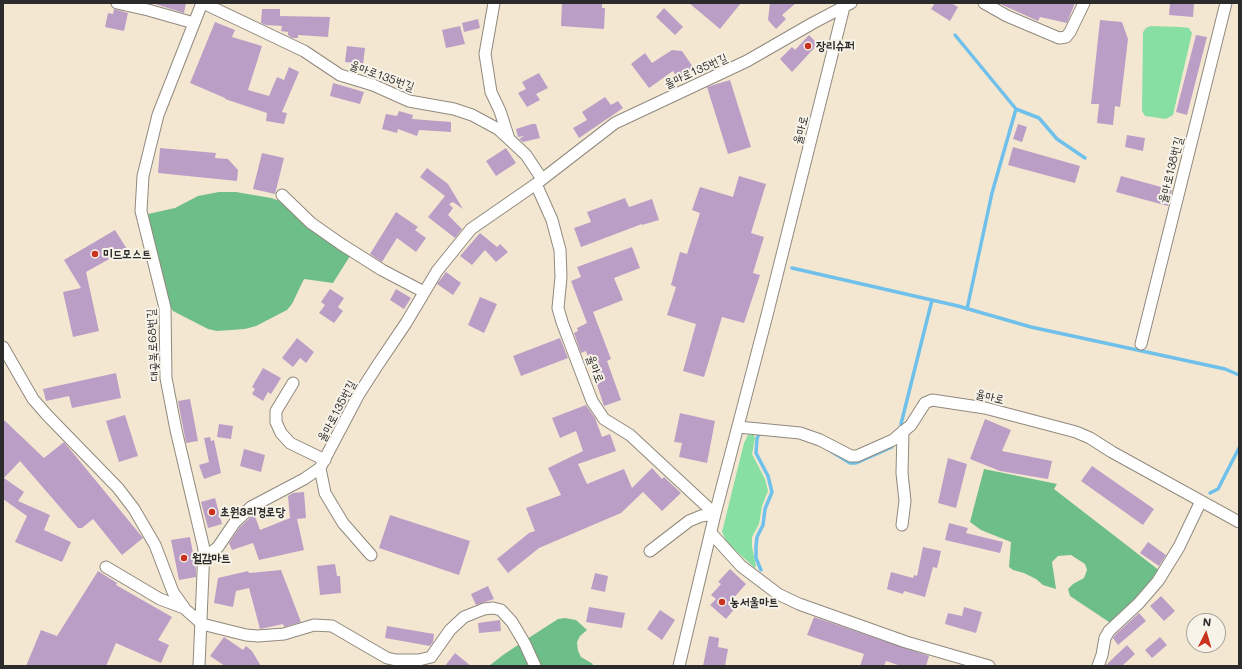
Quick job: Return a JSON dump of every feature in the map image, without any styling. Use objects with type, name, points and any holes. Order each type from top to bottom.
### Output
[{"type":"street","points":[[117,3],[194,23]]},
{"type":"street","name":"대곶북로68번길","points":[[199,666],[202,624],[204,548],[176,430],[166,378],[165,308],[141,211],[143,176],[158,115],[202,3]]},
{"type":"street","name":"율마로135번길","points":[[202,3],[304,51],[340,75],[373,85],[409,101],[454,109],[472,115],[498,129],[526,155],[539,181]]},
{"type":"street","points":[[494,3],[485,54],[491,92],[500,111],[509,139]]},
{"type":"street","points":[[984,3],[1007,16],[1059,38],[1066,37],[1070,32],[1084,3]]},
{"type":"street","name":"율마로138번길","points":[[1140,344],[1226,3]]},
{"type":"street","name":"율마로135번길","points":[[204,558],[218,547],[235,522],[252,507],[304,479],[323,464],[360,394],[406,324],[424,292],[441,266],[471,230],[539,181],[615,123],[747,61],[847,4]]},
{"type":"street","name":"율마로","points":[[679,666],[715,514],[847,4]]},
{"type":"street","name":"율마로","points":[[539,181],[560,250],[562,277],[558,308],[592,401],[604,419],[630,435],[715,514]]},
{"type":"street","points":[[282,195],[311,223],[382,270],[424,292]]},
{"type":"street","points":[[3,347],[33,399],[46,415],[118,488],[134,509],[155,545],[173,592],[185,609],[202,624],[246,635],[258,636],[284,634],[314,625],[332,626],[387,658],[396,660],[419,660],[431,657],[450,630],[464,617],[484,609],[492,608],[501,610],[512,622],[525,644],[535,666]]},
{"type":"street","name":"율마로135번길","points":[[293,383],[276,411],[276,422],[281,433],[290,443],[323,464]]},
{"type":"street","name":"율마로","points":[[738,427],[800,433],[820,440],[852,456],[857,456],[893,440],[911,425],[925,403],[932,400],[985,408],[1076,432],[1090,438],[1112,452],[1239,522]]},
{"type":"street","points":[[902,526],[905,501],[902,473],[903,432]]},
{"type":"street","points":[[323,464],[325,493],[344,523],[371,555]]},
{"type":"street","points":[[1098,666],[1102,655],[1105,638],[1109,631],[1158,581],[1179,547],[1201,501]]},
{"type":"street","points":[[650,551],[690,521],[701,516],[715,514]]},
{"type":"street","points":[[711,533],[741,566],[778,594],[799,604],[906,642],[989,666]]},
{"type":"street","points":[[106,567],[160,599],[185,609]]},
{"type":"green space","points":[[1151,26],[1189,28],[1192,33],[1173,115],[1166,119],[1145,116],[1142,111],[1143,32],[1146,28]]},
{"type":"green space","points":[[219,192],[236,192],[271,198],[283,202],[350,256],[333,283],[304,279],[292,304],[287,310],[256,326],[245,329],[217,331],[208,329],[173,311],[169,305],[148,214],[175,208],[198,196]]},
{"type":"green space","points":[[748,435],[754,435],[755,438],[752,454],[765,479],[768,491],[762,506],[759,524],[752,537],[755,568],[727,543],[722,532],[744,443]]},
{"type":"green space","points":[[984,469],[1057,484],[1054,489],[1160,571],[1139,598],[1112,624],[1070,596],[1068,589],[1073,584],[1084,578],[1087,570],[1085,564],[1071,555],[1058,556],[1052,562],[1056,589],[1043,585],[1036,579],[1024,573],[1013,570],[1009,567],[1011,542],[981,530],[970,522]]},
{"type":"green space","points":[[565,618],[576,620],[587,630],[580,636],[577,642],[578,651],[581,657],[593,664],[592,666],[539,666],[527,639],[558,619]]},
{"type":"green space","points":[[521,643],[532,666],[489,666],[503,655]]},
{"type":"building","points":[[152,3],[186,3],[184,13]]},
{"type":"building","points":[[562,3],[602,3],[602,8],[605,8],[604,29],[561,26]]},
{"type":"building","points":[[689,3],[741,3],[720,29]]},
{"type":"building","points":[[770,3],[796,3],[782,15],[786,19],[776,29],[768,20]]},
{"type":"building","points":[[935,3],[951,3],[958,7],[950,21],[931,9]]},
{"type":"building","points":[[998,3],[1075,3],[1067,23],[1040,17],[1038,21]]},
{"type":"building","points":[[1170,3],[1194,3],[1193,17],[1169,15]]},
{"type":"building","points":[[664,8],[683,27],[675,35],[656,17]]},
{"type":"building","points":[[114,9],[128,13],[124,31],[105,27],[108,13],[113,14]]},
{"type":"building","points":[[262,9],[280,9],[280,16],[330,17],[328,37],[298,35],[298,38],[292,38],[288,35],[288,32],[281,31],[282,26],[266,25],[261,23]]},
{"type":"building","points":[[478,19],[480,28],[464,32],[462,23]]},
{"type":"building","points":[[1100,20],[1122,22],[1128,39],[1120,107],[1115,106],[1113,125],[1097,123],[1099,104],[1091,104]]},
{"type":"building","points":[[215,22],[235,30],[232,37],[262,46],[248,90],[269,96],[277,77],[284,80],[289,67],[299,72],[282,112],[287,113],[284,124],[266,121],[267,113],[225,99],[190,83]]},
{"type":"building","points":[[460,26],[465,44],[446,48],[442,30]]},
{"type":"building","points":[[809,35],[818,44],[792,72],[780,59],[792,47],[795,50]]},
{"type":"building","points":[[1196,35],[1207,37],[1187,115],[1176,112]]},
{"type":"building","points":[[347,46],[365,48],[363,64],[345,62]]},
{"type":"building","points":[[672,50],[682,51],[695,70],[679,81],[673,71],[649,88],[631,64],[645,53],[652,63]]},
{"type":"building","points":[[539,73],[548,88],[536,94],[540,100],[527,107],[518,93],[526,89],[522,82]]},
{"type":"building","points":[[730,80],[751,147],[728,154],[707,87]]},
{"type":"building","points":[[333,83],[364,92],[360,104],[330,96]]},
{"type":"building","points":[[605,97],[611,105],[618,101],[623,108],[579,138],[573,128],[587,120],[582,112]]},
{"type":"building","points":[[399,111],[413,115],[412,119],[451,122],[451,132],[419,130],[417,136],[398,129],[397,133],[382,129],[386,114],[397,116]]},
{"type":"building","points":[[536,124],[540,138],[523,142],[519,139],[524,136],[518,137],[516,129]]},
{"type":"building","points":[[1018,124],[1027,127],[1022,142],[1013,139]]},
{"type":"building","points":[[1127,135],[1145,138],[1143,151],[1125,147]]},
{"type":"building","points":[[1013,147],[1080,166],[1075,183],[1008,165]]},
{"type":"building","points":[[160,148],[216,153],[215,158],[228,159],[238,170],[237,181],[158,173]]},
{"type":"building","points":[[506,148],[516,163],[496,176],[486,161]]},
{"type":"building","points":[[262,153],[284,158],[275,194],[253,189]]},
{"type":"building","points":[[427,168],[448,184],[463,209],[453,202],[449,204],[453,208],[448,215],[462,229],[455,238],[428,217],[445,196],[420,177]]},
{"type":"building","points":[[739,176],[766,184],[751,233],[764,237],[753,273],[760,275],[744,323],[722,317],[704,377],[683,371],[696,324],[667,315],[676,287],[671,285],[680,252],[687,254],[700,213],[692,210],[700,187],[733,197]]},
{"type":"building","points":[[1121,176],[1172,190],[1168,206],[1116,192]]},
{"type":"building","points":[[625,198],[629,207],[652,199],[659,220],[642,224],[581,247],[574,228],[591,222],[587,212]]},
{"type":"building","points":[[396,212],[418,227],[415,230],[426,238],[416,252],[397,238],[382,262],[370,254]]},
{"type":"building","points":[[115,230],[127,249],[86,272],[99,331],[73,337],[63,292],[81,288],[64,260]]},
{"type":"building","points":[[480,233],[497,247],[500,244],[508,252],[496,262],[485,250],[472,265],[460,256]]},
{"type":"building","points":[[632,247],[640,268],[614,278],[623,300],[593,312],[611,359],[607,361],[621,400],[604,406],[586,351],[581,353],[574,333],[578,331],[577,328],[587,323],[571,281],[581,277],[577,267]]},
{"type":"building","points":[[446,272],[461,283],[453,295],[437,284]]},
{"type":"building","points":[[330,289],[344,298],[338,307],[343,311],[334,323],[319,313],[325,305],[321,302]]},
{"type":"building","points":[[396,289],[411,298],[404,309],[390,300]]},
{"type":"building","points":[[480,297],[497,304],[484,333],[468,325]]},
{"type":"building","points":[[297,338],[314,352],[306,363],[300,358],[293,367],[282,358]]},
{"type":"building","points":[[560,338],[568,358],[521,376],[513,356]]},
{"type":"building","points":[[263,368],[281,378],[271,394],[268,392],[263,401],[252,394],[255,389],[252,387]]},
{"type":"building","points":[[116,373],[121,398],[72,408],[69,396],[46,401],[43,389]]},
{"type":"building","points":[[190,399],[198,441],[186,443],[178,401]]},
{"type":"building","points":[[586,405],[595,418],[602,437],[610,434],[616,451],[578,464],[587,484],[624,469],[632,488],[652,468],[662,479],[664,477],[681,493],[662,511],[643,492],[621,513],[539,548],[508,573],[497,559],[529,533],[535,531],[526,508],[561,495],[548,468],[583,451],[576,431],[560,438],[552,418]]},
{"type":"building","points":[[680,413],[715,421],[707,463],[679,457],[682,443],[674,442]]},
{"type":"building","points":[[125,415],[138,456],[119,462],[106,421]]},
{"type":"building","points":[[3,419],[44,458],[64,442],[143,538],[122,555],[93,519],[82,528],[78,528],[20,461],[4,478],[24,492],[18,501],[50,515],[44,530],[71,542],[62,562],[15,542],[27,516],[3,499]]},
{"type":"building","points":[[985,419],[1011,430],[1002,451],[1052,461],[1048,479],[1000,471],[970,459]]},
{"type":"building","points":[[219,424],[233,426],[231,439],[217,437]]},
{"type":"building","points":[[210,437],[211,441],[214,440],[221,473],[204,479],[199,465],[209,462],[204,438]]},
{"type":"building","points":[[244,449],[265,455],[261,472],[240,466]]},
{"type":"building","points":[[948,458],[967,464],[956,508],[938,503]]},
{"type":"building","points":[[1092,466],[1154,509],[1143,525],[1081,481]]},
{"type":"building","points":[[304,492],[306,518],[297,519],[304,550],[259,560],[253,543],[232,550],[229,543],[240,527],[254,514],[260,530],[290,518],[288,496],[293,493]]},
{"type":"building","name":"초원3리경로당","points":[[215,498],[222,524],[208,528],[201,502]]},
{"type":"building","points":[[390,515],[470,541],[459,575],[379,548]]},
{"type":"building","points":[[949,523],[968,528],[966,533],[1003,542],[1000,553],[945,540]]},
{"type":"building","name":"월감마트","points":[[190,537],[196,577],[179,580],[171,540]]},
{"type":"building","points":[[1148,542],[1166,555],[1159,566],[1140,553]]},
{"type":"building","points":[[923,547],[941,551],[937,568],[933,567],[925,597],[904,591],[903,594],[887,589],[891,572],[913,578],[914,575],[917,576]]},
{"type":"building","points":[[335,564],[337,576],[340,576],[341,593],[320,595],[317,566]]},
{"type":"building","points":[[730,569],[746,584],[731,601],[737,606],[726,619],[710,605],[716,599],[711,595],[721,584],[718,582]]},
{"type":"building","points":[[281,570],[301,622],[284,627],[283,624],[260,629],[249,588],[236,591],[233,607],[214,603],[218,578],[248,571],[249,573]]},
{"type":"building","points":[[98,571],[117,583],[116,585],[172,617],[158,640],[169,645],[161,663],[116,643],[106,666],[26,666],[41,630],[57,636]]},
{"type":"building","points":[[595,573],[608,576],[605,592],[591,589]]},
{"type":"building","points":[[488,586],[494,599],[476,605],[471,594]]},
{"type":"building","points":[[1161,596],[1175,611],[1164,621],[1150,606]]},
{"type":"building","points":[[589,607],[625,613],[622,628],[586,622]]},
{"type":"building","points":[[964,607],[982,612],[976,633],[945,624],[948,613],[962,616]]},
{"type":"building","points":[[660,610],[675,620],[662,640],[647,629]]},
{"type":"building","points":[[1139,613],[1146,621],[1118,645],[1113,638]]},
{"type":"building","points":[[814,617],[929,656],[926,666],[901,666],[886,661],[884,666],[860,666],[864,654],[807,635]]},
{"type":"building","points":[[500,620],[501,631],[479,633],[478,623]]},
{"type":"building","points":[[387,626],[434,634],[433,642],[430,646],[385,638]]},
{"type":"building","points":[[709,636],[719,638],[718,647],[728,649],[725,666],[703,666]]},
{"type":"building","points":[[224,637],[243,650],[246,646],[252,651],[261,666],[225,666],[210,656]]},
{"type":"building","points":[[1160,637],[1167,645],[1152,658],[1145,650]]},
{"type":"building","points":[[1127,645],[1135,654],[1122,666],[1105,666]]},
{"type":"building","points":[[455,653],[471,666],[445,666]]},
{"type":"waterway","points":[[955,35],[1016,109]]},
{"type":"waterway","points":[[967,309],[992,193],[1016,109],[1039,118],[1057,139],[1085,158]]},
{"type":"waterway","points":[[792,268],[958,306],[1031,327],[1225,369],[1239,375]]},
{"type":"waterway","points":[[901,424],[932,300]]},
{"type":"waterway","points":[[761,433],[759,433],[757,439],[756,453],[768,476],[772,492],[765,509],[763,525],[757,537],[756,558],[761,570]]},
{"type":"waterway","points":[[829,450],[850,463],[856,463],[892,447]]},
{"type":"waterway","points":[[1210,493],[1218,489],[1239,448]]},
{"type":"place","name":"장리슈퍼","points":[[808,46]]},
{"type":"place","name":"미드모스트","points":[[95,254]]},
{"type":"place","name":"초원3리경로당","points":[[212,512]]},
{"type":"place","name":"월감마트","points":[[184,558]]},
{"type":"place","name":"농서울마트","points":[[722,602]]}]
